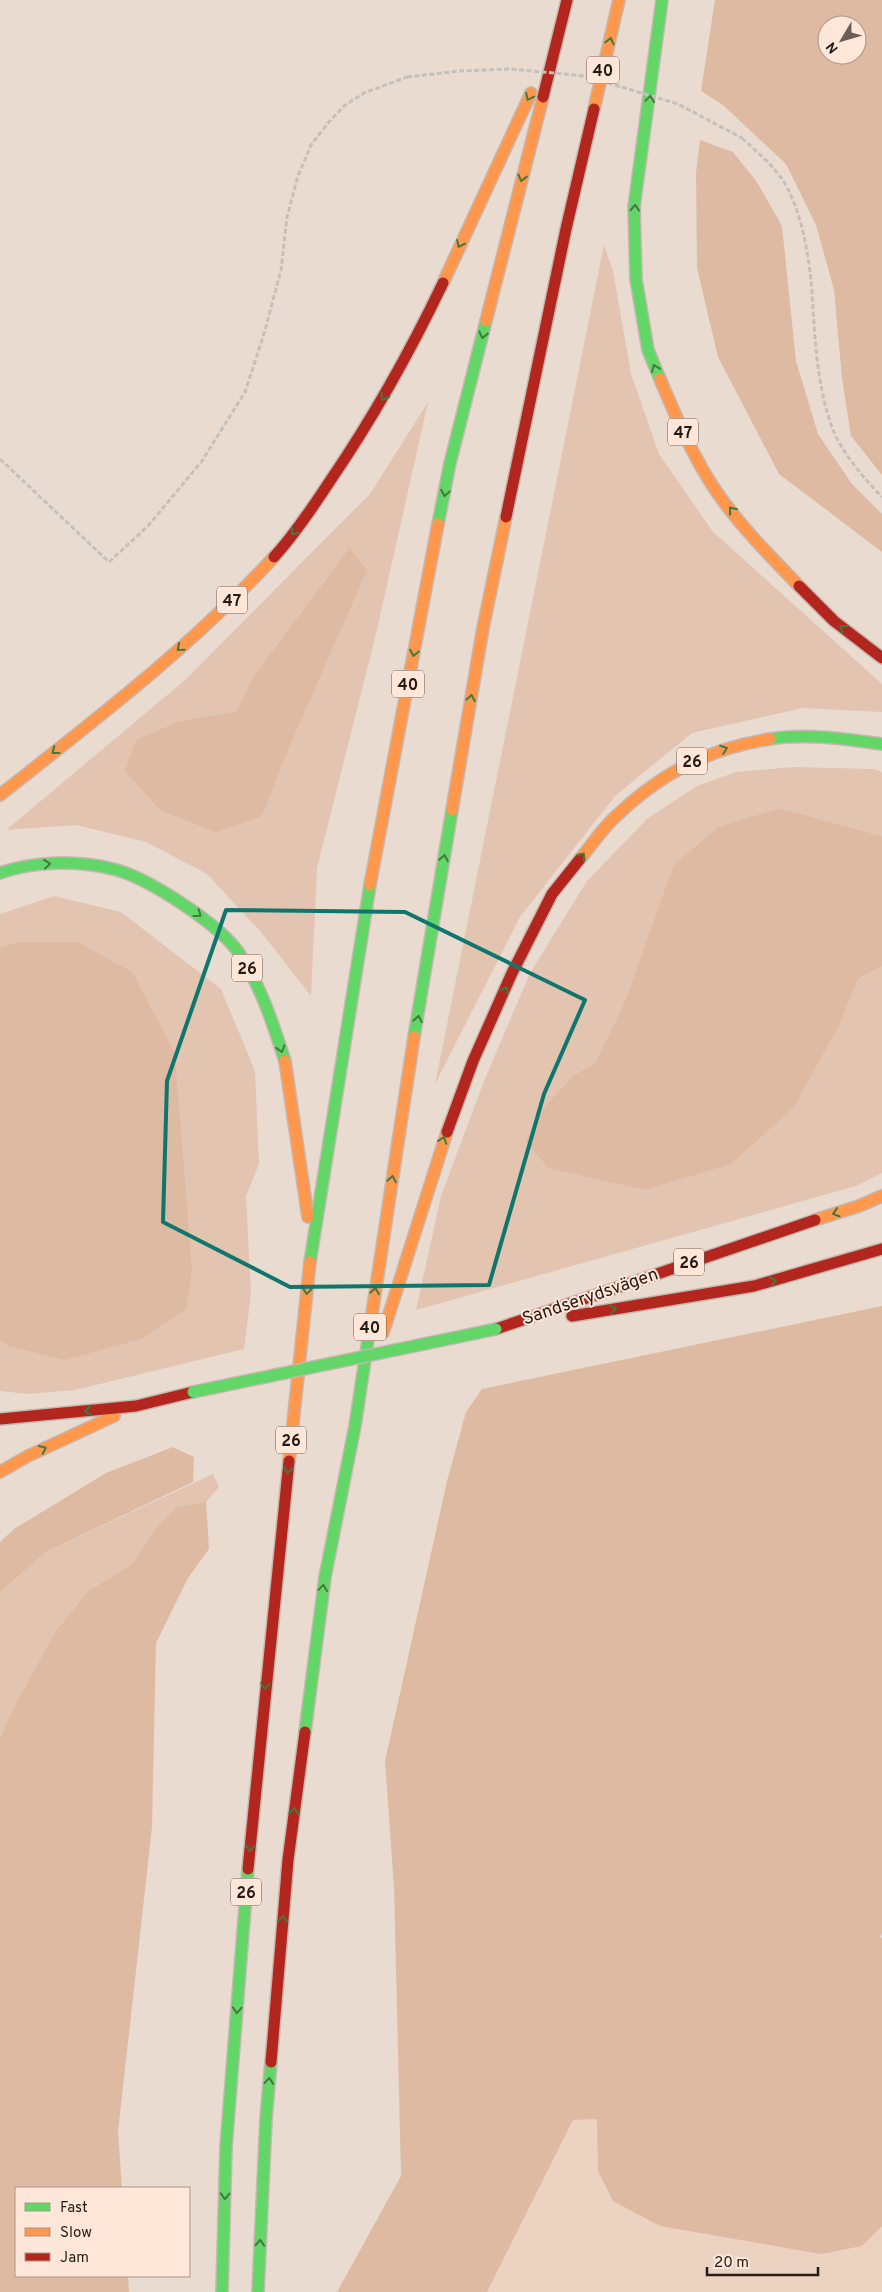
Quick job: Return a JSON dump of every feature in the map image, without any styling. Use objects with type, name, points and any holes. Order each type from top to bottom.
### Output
[{"type":"highway","name":"40","points":[[312,1243],[373,867],[450,463],[567,0]]},
{"type":"highway","name":"40","points":[[355,1426],[407,1080],[483,628],[566,229],[619,0]]},
{"type":"highway","name":"47","points":[[662,0],[634,207],[636,280],[648,350],[677,420],[716,491],[764,550],[834,621],[882,658]]},
{"type":"highway","name":"47","points":[[0,795],[98,718],[211,622],[290,537],[350,455],[408,355],[558,37]]},
{"type":"highway","name":"26","points":[[258,2292],[266,2119],[288,1860],[325,1577],[355,1426],[437,1158],[469,1069],[512,973],[552,894],[611,821],[647,789],[696,759],[737,744],[786,736],[829,737],[882,744]]},
{"type":"highway","name":"26","points":[[0,873],[14,868],[63,863],[114,869],[158,889],[201,916],[238,952],[268,1007],[285,1062],[312,1243],[252,1821],[226,2147],[222,2292]]},
{"type":"highway","name":"Sandserydsvägen","points":[[496,1329],[775,1232],[859,1206],[882,1196]]},
{"type":"highway","name":"Sandserydsvägen","points":[[0,1419],[136,1406],[193,1392],[496,1329],[754,1286],[787,1278],[882,1248]]},
{"type":"highway","name":"Sandserydsvägen","points":[[0,1472],[28,1456],[136,1406]]},
{"type":"path","points":[[0,460],[109,562],[148,526],[202,461],[245,392],[264,334],[281,270],[287,217],[298,176],[311,145],[328,123],[344,106],[364,93],[407,77],[460,71],[510,69],[585,76],[678,104],[742,138],[767,161],[784,183],[800,220],[808,260],[823,397],[834,432],[864,479],[882,497]]},
{"type":"highlighted area","points":[[226,910],[405,912],[585,1000],[544,1094],[489,1285],[290,1287],[163,1222],[167,1081]]},
{"type":"shaded area","points":[[715,0],[882,0],[882,475],[851,436],[842,378],[834,290],[816,225],[786,164],[723,105],[701,91]]},
{"type":"shaded area","points":[[700,140],[733,152],[757,182],[782,226],[796,361],[818,434],[852,484],[882,514],[882,552],[779,474],[718,357],[697,268],[696,173]]},
{"type":"shaded area","points":[[604,245],[613,271],[631,374],[659,454],[713,532],[882,684],[882,712],[803,708],[692,733],[615,796],[520,917],[435,1084]]},
{"type":"shaded area","points":[[428,402],[376,634],[317,868],[311,996],[261,932],[207,874],[146,842],[76,825],[6,830],[184,681],[370,494]],"holes":[[[349,548],[291,743],[262,815],[180,721],[237,711],[252,678]]]},
{"type":"shaded area","points":[[349,548],[367,570],[291,743],[262,816],[216,832],[161,811],[125,771],[136,740],[180,721],[237,711],[252,678]]},
{"type":"shaded area","points":[[794,767],[875,769],[882,772],[882,836],[780,808],[673,866],[625,1001],[595,1063],[574,1075],[841,1021],[858,979],[882,966],[882,1173],[856,1186],[416,1310],[441,1196],[484,1081],[530,973],[587,881],[647,819],[697,786],[736,772]]},
{"type":"shaded area","points":[[780,808],[882,836],[882,966],[858,979],[841,1021],[794,1107],[731,1164],[645,1190],[548,1168],[526,1141],[539,1113],[574,1075],[595,1063],[625,1001],[673,866],[717,828]]},
{"type":"shaded area","points":[[54,896],[121,912],[221,989],[255,1071],[259,1164],[246,1196],[251,1294],[244,1349],[75,1390],[28,1394],[0,1391],[0,1341],[9,1346],[181,1145],[175,1054],[18,942],[0,947],[0,914]]},
{"type":"shaded area","points":[[18,942],[78,942],[132,972],[175,1054],[192,1270],[186,1309],[141,1339],[65,1360],[9,1346],[0,1341],[0,947]]},
{"type":"shaded area","points":[[882,1306],[882,1933],[880,1937],[882,1938],[882,2226],[862,2246],[821,2254],[660,2226],[613,2201],[598,2171],[597,2119],[573,2120],[487,2292],[337,2292],[401,2176],[394,1887],[385,1761],[447,1481],[466,1412],[482,1389]]},
{"type":"shaded area","points":[[173,1447],[194,1457],[193,1482],[46,1552],[0,1592],[0,1542],[14,1529],[106,1473]]},
{"type":"shaded area","points":[[213,1474],[219,1487],[206,1502],[178,1506],[156,1528],[132,1564],[88,1591],[55,1632],[14,1707],[0,1738],[0,1592],[46,1552]]},
{"type":"shaded area","points":[[206,1502],[209,1549],[188,1578],[156,1643],[152,1827],[118,2132],[122,2187],[15,2187],[15,2277],[128,2277],[129,2292],[0,2292],[0,1738],[14,1707],[55,1632],[88,1591],[132,1564],[156,1528],[178,1506]]},
{"type":"shaded area","points":[[882,1942],[882,2292],[481,2292],[497,2221],[608,2066]]},
{"type":"traffic: fast","points":[[660,379],[648,350],[636,279],[634,207],[662,0]]},
{"type":"traffic: fast","points":[[438,524],[450,463],[486,321]]},
{"type":"traffic: fast","points":[[770,739],[812,737],[882,744]]},
{"type":"traffic: fast","points":[[414,1037],[452,810]]},
{"type":"traffic: fast","points":[[0,873],[41,864],[85,864],[113,869],[144,881],[163,891],[216,929],[239,953],[260,992],[285,1061]]},
{"type":"traffic: fast","points":[[310,1262],[370,885]]},
{"type":"traffic: fast","points":[[305,1732],[325,1577],[355,1426],[370,1327]]},
{"type":"traffic: fast","points":[[193,1392],[496,1329]]},
{"type":"traffic: fast","points":[[222,2292],[226,2147],[248,1869]]},
{"type":"traffic: fast","points":[[258,2292],[266,2119],[271,2062]]},
{"type":"traffic: slow","points":[[594,109],[619,0]]},
{"type":"traffic: slow","points":[[443,283],[531,93]]},
{"type":"traffic: slow","points":[[486,321],[543,97]]},
{"type":"traffic: slow","points":[[660,379],[692,451],[716,491],[745,529],[799,586]]},
{"type":"traffic: slow","points":[[452,810],[483,628],[506,517]]},
{"type":"traffic: slow","points":[[370,885],[438,524]]},
{"type":"traffic: slow","points":[[0,795],[142,682],[210,622],[274,557]]},
{"type":"traffic: slow","points":[[580,859],[612,820],[629,804],[665,777],[704,757],[770,739]]},
{"type":"traffic: slow","points":[[370,1327],[414,1037]]},
{"type":"traffic: slow","points":[[285,1061],[308,1217]]},
{"type":"traffic: slow","points":[[383,1333],[447,1132]]},
{"type":"traffic: slow","points":[[815,1220],[859,1206],[882,1196]]},
{"type":"traffic: slow","points":[[289,1461],[310,1262]]},
{"type":"traffic: slow","points":[[0,1472],[28,1456],[114,1416]]},
{"type":"traffic: jam","points":[[543,97],[567,0]]},
{"type":"traffic: jam","points":[[506,517],[566,229],[594,109]]},
{"type":"traffic: jam","points":[[274,557],[310,510],[376,409],[443,283]]},
{"type":"traffic: jam","points":[[799,586],[834,621],[882,658]]},
{"type":"traffic: jam","points":[[447,1132],[473,1061],[512,973],[552,894],[580,859]]},
{"type":"traffic: jam","points":[[496,1329],[815,1220]]},
{"type":"traffic: jam","points":[[572,1316],[754,1286],[882,1249]]},
{"type":"traffic: jam","points":[[0,1419],[136,1406],[193,1392]]},
{"type":"traffic: jam","points":[[248,1869],[289,1461]]},
{"type":"traffic: jam","points":[[271,2062],[288,1860],[305,1732]]}]
